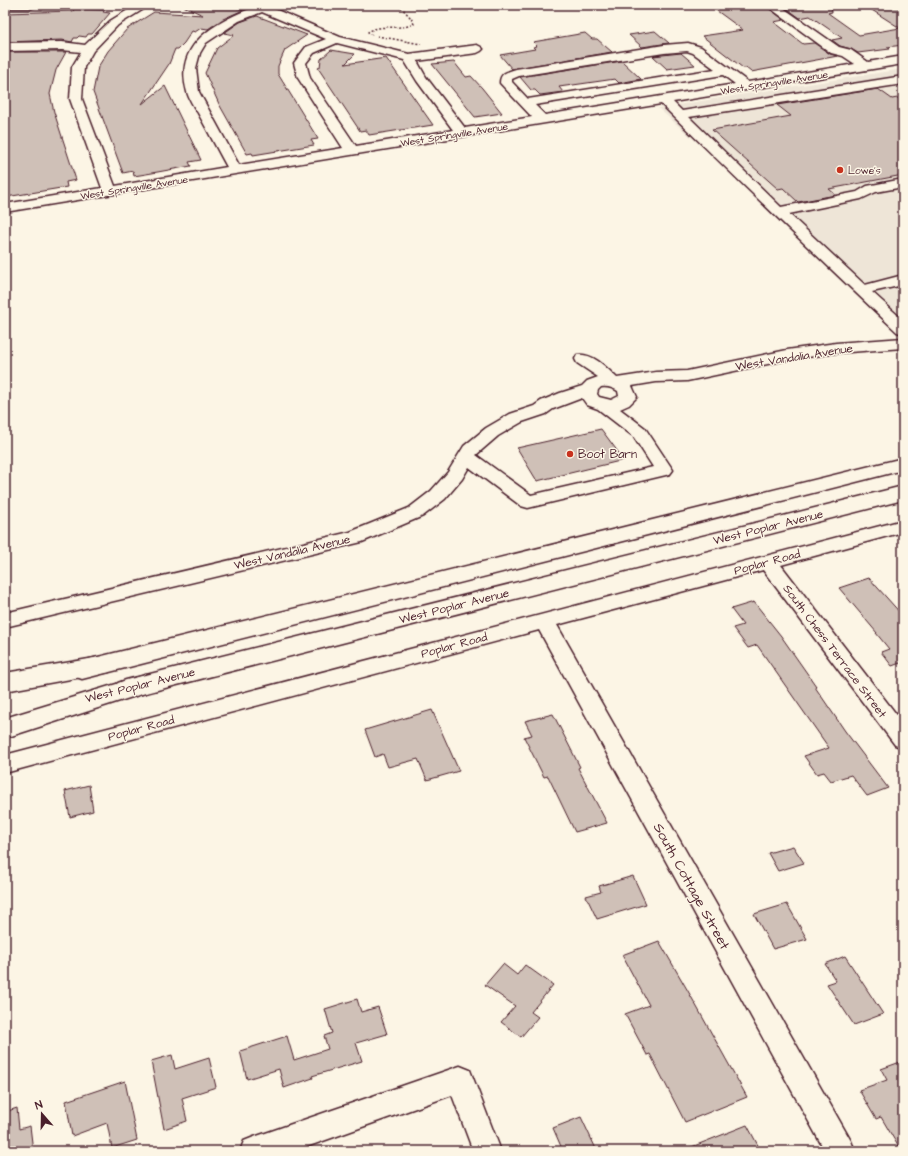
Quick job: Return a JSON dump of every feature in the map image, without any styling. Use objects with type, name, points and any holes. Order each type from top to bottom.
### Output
[{"type":"main road","points":[[5,689],[903,464]]},
{"type":"main road","name":"West Poplar Avenue","points":[[5,719],[903,493]]},
{"type":"main road","points":[[5,682],[101,666]]},
{"type":"main road","points":[[5,728],[146,684]]},
{"type":"street","points":[[5,5],[32,5]]},
{"type":"street","points":[[110,191],[76,99],[78,67],[88,49],[114,23],[144,5]]},
{"type":"street","points":[[772,5],[835,50],[835,55],[859,68]]},
{"type":"street","points":[[235,170],[193,92],[190,68],[194,53],[202,41],[235,18],[258,7],[336,39],[409,58],[477,49]]},
{"type":"street","points":[[336,39],[310,50],[300,63],[304,78],[352,151]]},
{"type":"street","points":[[5,47],[62,46],[88,49]]},
{"type":"street","points":[[542,120],[506,82],[506,77],[516,73],[570,64],[664,49],[688,47],[697,50],[746,86]]},
{"type":"street","points":[[409,58],[421,78],[462,133]]},
{"type":"street","name":"West Springville Avenue","points":[[5,208],[903,60]]},
{"type":"street","points":[[526,103],[725,71]]},
{"type":"street","points":[[680,115],[903,80]]},
{"type":"street","points":[[664,100],[779,212],[903,329]]},
{"type":"street","points":[[779,212],[861,195],[872,189],[903,183]]},
{"type":"street","points":[[861,290],[903,280]]},
{"type":"street","name":"West Vandalia Avenue","points":[[595,396],[598,383],[687,376],[787,355],[836,348],[903,343]]},
{"type":"street","points":[[466,456],[528,502],[664,470],[639,432],[595,396],[585,376],[583,359],[626,389],[627,398],[637,422],[639,432]]},
{"type":"street","name":"West Vandalia Avenue","points":[[5,620],[355,537],[416,512],[438,495],[455,475],[470,450],[492,432],[516,418],[540,410],[569,408],[595,396],[616,405],[627,398],[672,384],[687,376]]},
{"type":"street","name":"Poplar Road","points":[[5,764],[903,526]]},
{"type":"street","name":"South Chess Terrace Street","points":[[768,562],[903,739]]},
{"type":"street","name":"South Cottage Street","points":[[544,621],[840,1151]]},
{"type":"street","points":[[254,1151],[460,1079],[487,1151]]},
{"type":"path","points":[[399,5],[402,10],[411,17],[414,24],[402,29],[380,27],[372,28],[368,32],[371,35],[422,44],[422,47]]},
{"type":"path","points":[[523,5],[547,5]]},
{"type":"path","points":[[600,5],[605,5]]},
{"type":"shaded area","points":[[903,69],[903,341],[842,270],[658,108]]},
{"type":"building","points":[[181,5],[229,5],[243,10],[223,19],[208,29],[201,28],[195,32],[192,31],[184,43],[178,49],[175,49],[169,64],[142,104],[165,86],[201,160],[189,162],[191,166],[134,176],[133,171],[123,173],[93,92],[98,67],[108,51],[127,29],[154,12],[203,15]]},
{"type":"building","points":[[713,5],[765,5],[784,20],[774,22],[803,44],[814,43],[830,54],[838,56],[751,72],[746,68],[743,68],[702,36],[743,30],[713,8],[716,7]]},
{"type":"building","points":[[782,5],[831,5],[832,12],[828,13],[859,35],[900,28],[864,5],[903,5],[903,45],[887,47],[890,49],[858,53],[840,46],[832,40],[842,38],[810,16],[800,18]]},
{"type":"building","points":[[75,9],[105,10],[103,12],[110,13],[92,34],[88,34],[86,37],[79,36],[74,38],[72,42],[62,40],[5,42],[5,13],[73,11]]},
{"type":"building","points":[[257,16],[307,35],[285,50],[278,66],[278,74],[318,139],[311,140],[314,145],[253,155],[252,153],[247,154],[219,104],[205,73],[217,48],[234,35],[224,33],[240,22]]},
{"type":"building","points":[[655,31],[669,43],[642,47],[629,35]]},
{"type":"building","points":[[585,33],[592,39],[597,39],[612,52],[512,69],[500,55],[535,49],[533,47],[537,46],[533,42]]},
{"type":"building","points":[[331,50],[355,54],[345,64],[386,58],[433,125],[369,135],[366,130],[360,131],[318,68],[320,67],[321,59]]},
{"type":"building","points":[[5,52],[66,52],[56,70],[50,94],[54,112],[76,180],[66,182],[67,187],[6,197]]},
{"type":"building","points":[[681,53],[695,65],[667,69],[653,56]]},
{"type":"building","points":[[622,61],[641,79],[619,83],[615,79],[559,87],[563,92],[540,95],[535,90],[531,90],[520,77]]},
{"type":"building","points":[[454,62],[466,77],[471,76],[502,113],[475,117],[432,64]]},
{"type":"building","points":[[878,89],[892,99],[903,97],[903,175],[829,189],[836,195],[798,202],[783,188],[778,189],[712,130],[791,116],[777,105]]},
{"type":"building","name":"Boot Barn","points":[[601,429],[624,460],[537,481],[517,448]]},
{"type":"building","points":[[869,578],[903,616],[903,667],[900,663],[892,666],[881,652],[889,649],[839,588]]},
{"type":"building","points":[[754,602],[781,636],[845,731],[888,788],[867,796],[851,775],[831,781],[824,772],[817,774],[804,756],[829,748],[757,645],[748,648],[733,628],[743,625],[731,609]]},
{"type":"building","points":[[432,710],[459,771],[427,780],[418,759],[388,767],[383,754],[375,757],[365,730]]},
{"type":"building","points":[[553,714],[580,767],[578,768],[607,823],[575,832],[548,776],[544,777],[524,737],[532,735],[525,721]]},
{"type":"building","points":[[89,785],[93,811],[70,817],[65,791]]},
{"type":"building","points":[[793,846],[804,863],[778,871],[768,853]]},
{"type":"building","points":[[633,876],[646,904],[597,919],[586,896],[601,892],[599,886]]},
{"type":"building","points":[[787,904],[807,939],[773,949],[754,914]]},
{"type":"building","points":[[659,941],[747,1097],[685,1122],[650,1054],[647,1055],[625,1014],[649,1005],[622,955]]},
{"type":"building","points":[[845,956],[883,1014],[854,1025],[827,984],[836,981],[825,964]]},
{"type":"building","points":[[503,964],[517,975],[525,965],[553,985],[531,1012],[538,1017],[521,1037],[501,1022],[515,1006],[485,985]]},
{"type":"building","points":[[357,999],[361,1012],[378,1007],[387,1034],[356,1043],[362,1061],[312,1076],[313,1078],[284,1088],[279,1069],[247,1079],[240,1051],[287,1036],[294,1060],[328,1049],[324,1036],[332,1033],[325,1009]]},
{"type":"building","points":[[172,1055],[175,1069],[209,1058],[216,1087],[182,1098],[187,1121],[164,1129],[151,1061]]},
{"type":"building","points":[[903,1061],[903,1151],[901,1151],[881,1117],[876,1119],[859,1090],[887,1080],[881,1069]]},
{"type":"building","points":[[125,1081],[137,1140],[112,1148],[107,1123],[72,1136],[66,1101]]},
{"type":"building","points":[[17,1108],[19,1129],[30,1126],[33,1151],[5,1151],[5,1112]]},
{"type":"building","points":[[581,1117],[597,1151],[563,1151],[553,1128]]},
{"type":"building","points":[[747,1125],[761,1151],[684,1150]]},
{"type":"place","name":"Lowe's","points":[[840,170]]},
{"type":"place","name":"Boot Barn","points":[[570,454]]}]
